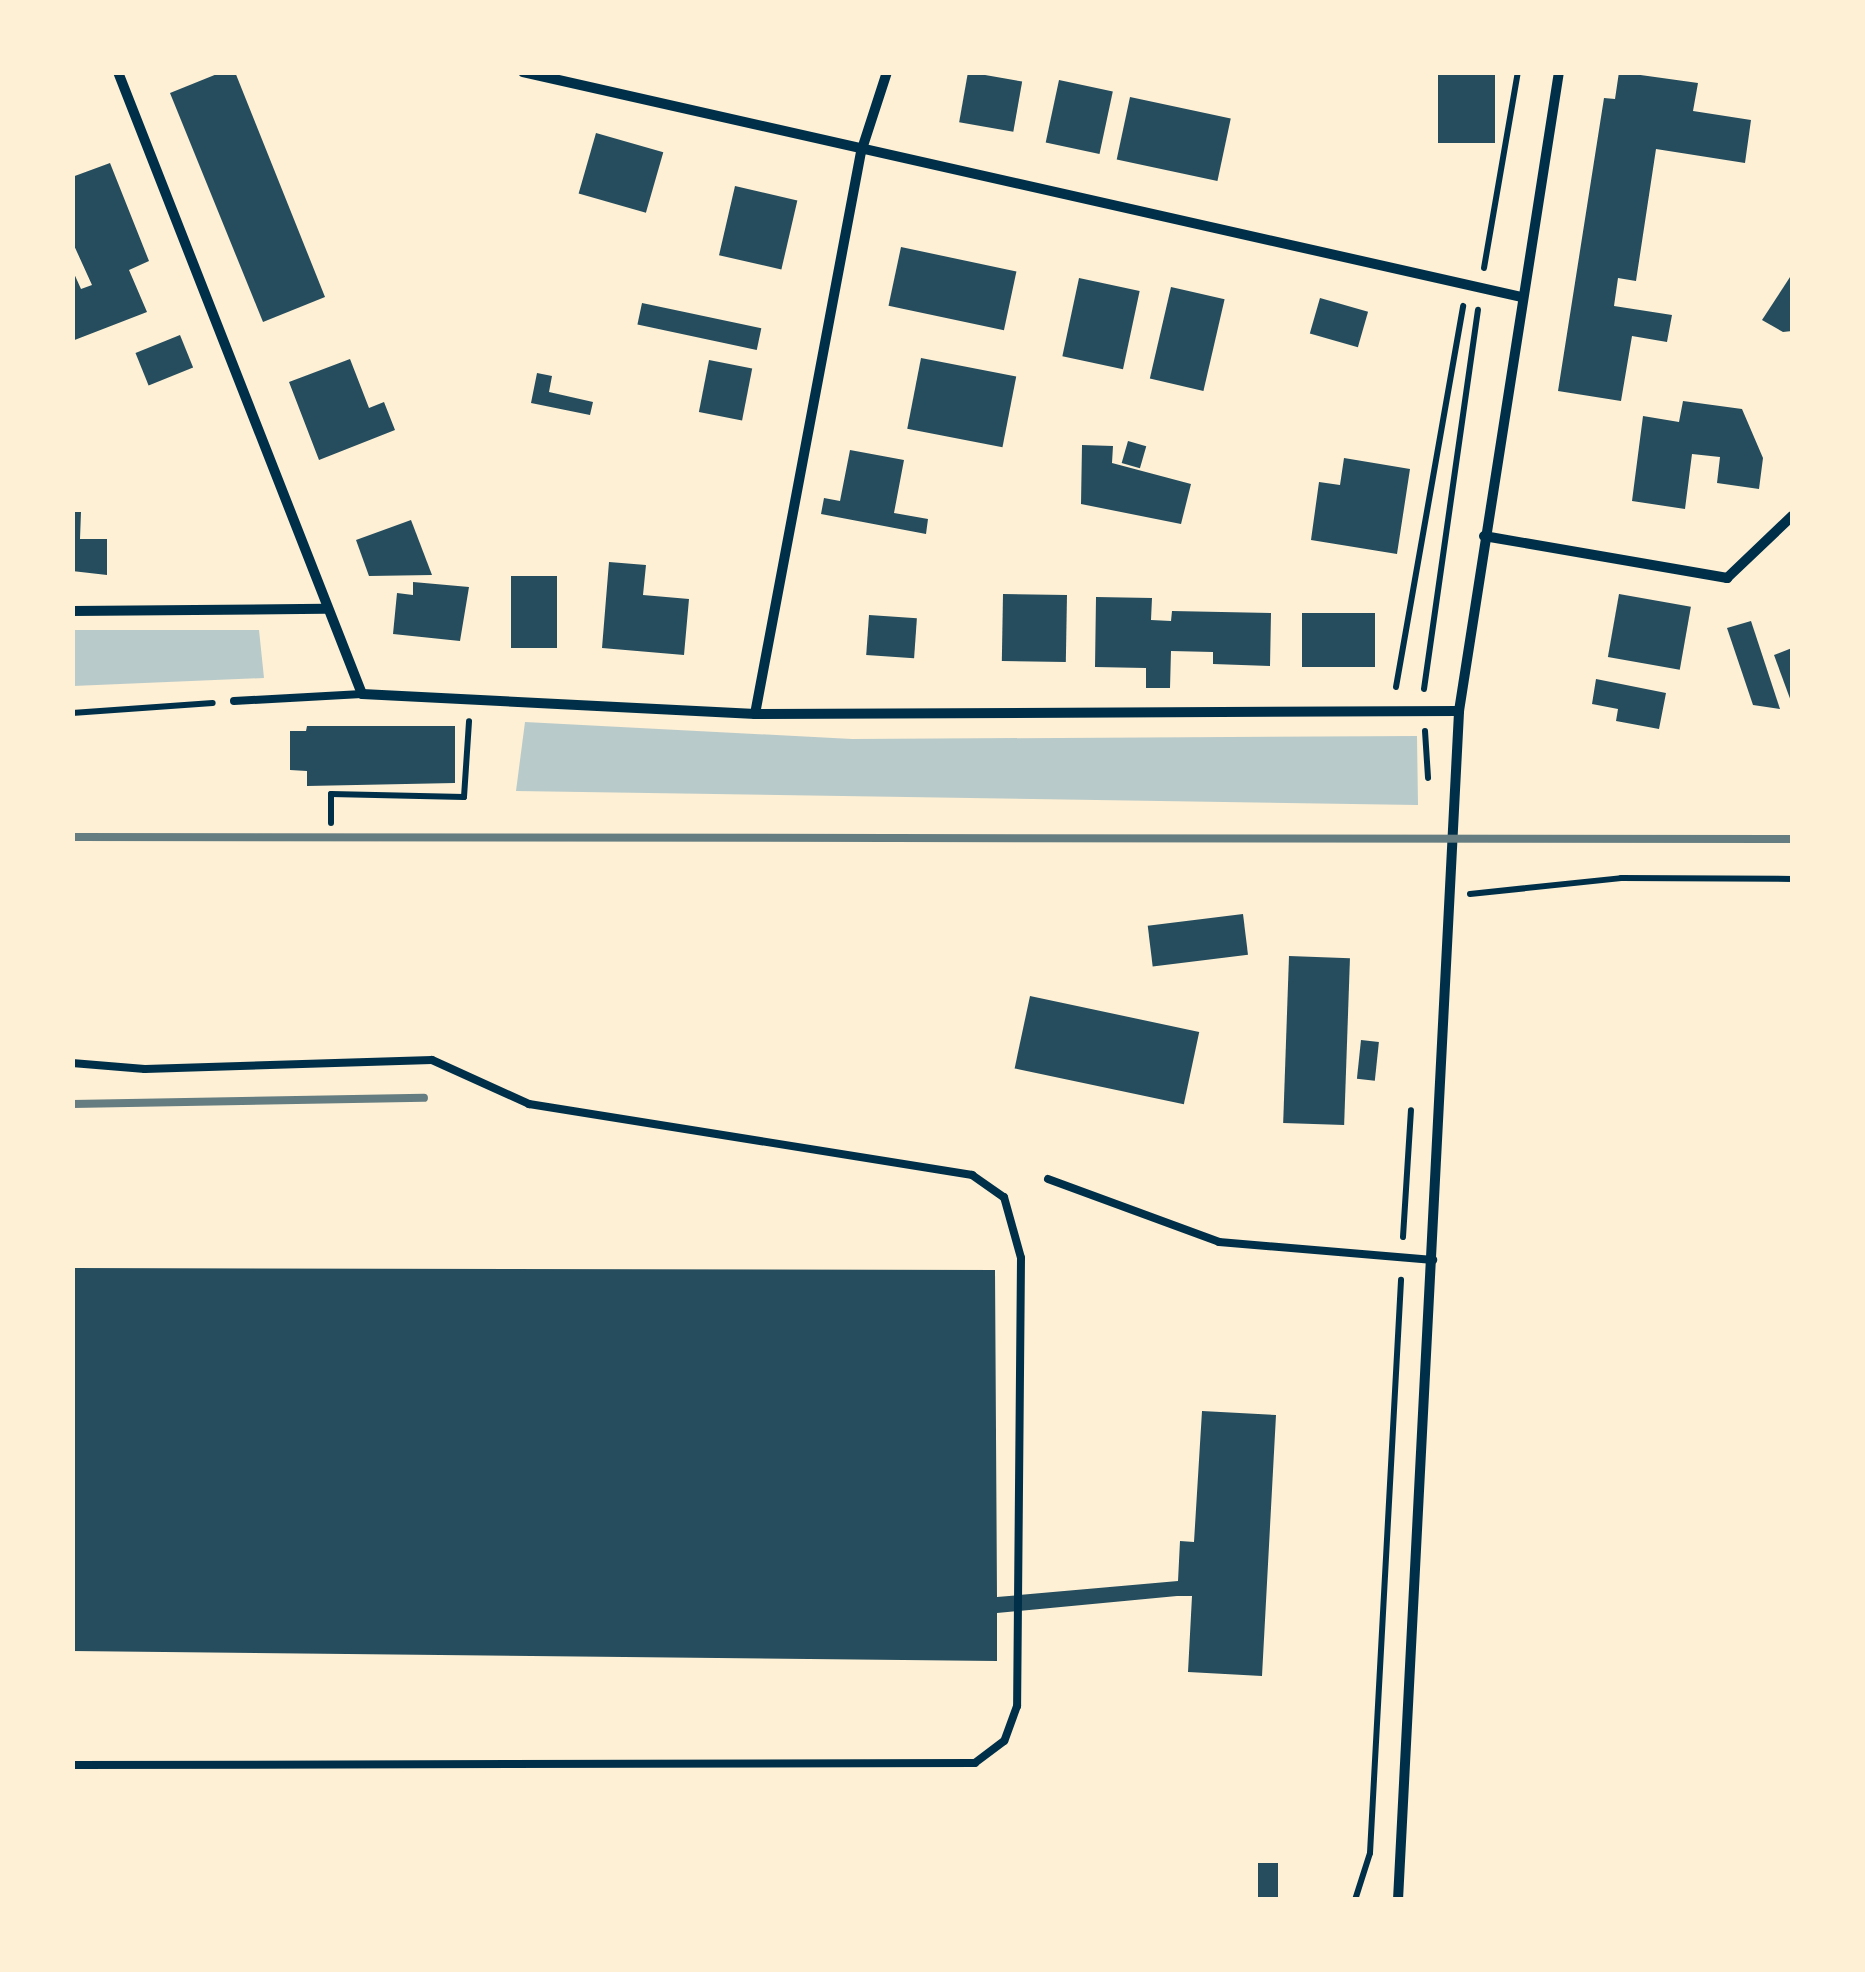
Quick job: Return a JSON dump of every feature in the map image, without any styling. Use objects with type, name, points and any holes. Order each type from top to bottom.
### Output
[{"type":"street","points":[[118,72],[324,609],[362,694],[755,714],[1459,711]]},
{"type":"street","points":[[523,72],[861,152],[1521,297]]},
{"type":"street","points":[[755,714],[861,152],[887,72]]},
{"type":"street","points":[[1398,1900],[1453,896],[1459,711],[1559,72]]},
{"type":"street","points":[[1484,536],[1727,578],[1792,516]]},
{"type":"street","points":[[72,611],[324,609]]},
{"type":"lane","points":[[234,702],[362,694]]},
{"type":"lane","points":[[72,1063],[145,1069],[432,1060],[529,1104],[972,1175],[1004,1196],[1021,1258],[1021,1297],[1017,1706],[1004,1741],[975,1763],[72,1765]]},
{"type":"lane","points":[[1048,1179],[1218,1242],[1433,1260]]},
{"type":"path","points":[[1421,712],[1481,288],[1518,72]]},
{"type":"path","points":[[1392,712],[1459,310],[1481,288]]},
{"type":"path","points":[[331,824],[331,794],[464,797],[471,700]]},
{"type":"path","points":[[72,713],[234,702]]},
{"type":"path","points":[[1453,896],[1621,878],[1792,879]]},
{"type":"path","points":[[1355,1900],[1370,1853],[1412,1098]]},
{"type":"shaded area","points":[[72,630],[259,630],[264,678],[73,686]]},
{"type":"shaded area","points":[[525,722],[852,739],[1417,736],[1418,805],[516,791]]},
{"type":"building","points":[[222,72],[235,72],[325,297],[263,322],[170,93]]},
{"type":"building","points":[[968,72],[1022,82],[1013,132],[959,122]]},
{"type":"building","points":[[1438,72],[1495,72],[1495,143],[1438,143]]},
{"type":"building","points":[[1619,72],[1698,83],[1693,111],[1751,120],[1745,163],[1656,149],[1636,281],[1618,278],[1614,306],[1672,315],[1667,342],[1632,336],[1621,401],[1558,391],[1604,98],[1615,99]]},
{"type":"building","points":[[1059,80],[1113,91],[1099,154],[1046,143]]},
{"type":"building","points":[[1130,97],[1231,118],[1217,181],[1117,160]]},
{"type":"building","points":[[596,133],[663,152],[646,213],[579,194]]},
{"type":"building","points":[[110,163],[149,261],[129,270],[147,312],[72,341],[72,269],[81,289],[92,285],[72,241],[72,177]]},
{"type":"building","points":[[735,186],[797,200],[781,270],[719,255]]},
{"type":"building","points":[[901,247],[1016,272],[1004,330],[889,306]]},
{"type":"building","points":[[1792,274],[1792,331],[1783,332],[1762,320]]},
{"type":"building","points":[[1079,278],[1140,291],[1123,369],[1062,356]]},
{"type":"building","points":[[1171,287],[1225,299],[1203,391],[1150,379]]},
{"type":"building","points":[[1320,298],[1368,312],[1358,347],[1310,334]]},
{"type":"building","points":[[642,303],[761,328],[757,350],[637,325]]},
{"type":"building","points":[[180,335],[193,367],[149,385],[135,353]]},
{"type":"building","points":[[921,358],[1016,377],[1002,447],[907,429]]},
{"type":"building","points":[[350,359],[369,408],[384,402],[395,430],[319,460],[289,382]]},
{"type":"building","points":[[709,360],[752,368],[742,420],[699,412]]},
{"type":"building","points":[[537,373],[552,376],[549,392],[593,402],[590,415],[531,403]]},
{"type":"building","points":[[1683,401],[1742,409],[1763,458],[1759,489],[1717,483],[1720,457],[1692,454],[1685,509],[1632,501],[1643,416],[1679,422]]},
{"type":"building","points":[[1128,441],[1146,446],[1140,468],[1122,463]]},
{"type":"building","points":[[1082,445],[1113,446],[1112,463],[1191,484],[1181,524],[1081,504]]},
{"type":"building","points":[[850,450],[904,460],[894,513],[928,519],[926,534],[821,514],[824,498],[840,501]]},
{"type":"building","points":[[1344,458],[1410,469],[1397,554],[1311,540],[1319,482],[1340,485]]},
{"type":"building","points":[[72,512],[81,512],[80,539],[107,539],[107,575],[72,571]]},
{"type":"building","points":[[411,520],[432,575],[369,576],[356,540]]},
{"type":"building","points":[[609,562],[646,565],[643,595],[689,599],[684,655],[602,648]]},
{"type":"building","points":[[511,576],[557,576],[557,648],[511,648]]},
{"type":"building","points":[[413,582],[469,587],[460,641],[393,634],[397,593],[413,595]]},
{"type":"building","points":[[1003,594],[1067,595],[1066,662],[1002,661]]},
{"type":"building","points":[[1619,594],[1691,607],[1680,670],[1608,657]]},
{"type":"building","points":[[1096,597],[1152,598],[1151,620],[1171,621],[1172,611],[1271,613],[1270,666],[1213,664],[1213,652],[1171,651],[1170,688],[1146,688],[1146,668],[1095,667]]},
{"type":"building","points":[[1302,613],[1375,613],[1375,667],[1302,667]]},
{"type":"building","points":[[869,615],[917,618],[914,658],[866,655]]},
{"type":"building","points":[[1751,621],[1780,709],[1753,705],[1727,628]]},
{"type":"building","points":[[1792,648],[1792,704],[1774,655]]},
{"type":"building","points":[[1596,679],[1666,693],[1659,729],[1616,721],[1618,709],[1592,704]]},
{"type":"building","points":[[307,726],[455,726],[455,783],[307,786],[307,771],[290,770],[290,731],[306,731]]},
{"type":"building","points":[[1243,914],[1248,955],[1153,966],[1148,926]]},
{"type":"building","points":[[1289,956],[1350,958],[1344,1125],[1283,1123]]},
{"type":"building","points":[[1030,996],[1199,1032],[1184,1104],[1015,1068]]},
{"type":"building","points":[[1361,1040],[1379,1042],[1375,1081],[1357,1079]]},
{"type":"building","points":[[72,1268],[995,1270],[997,1597],[1178,1581],[1180,1541],[1194,1542],[1202,1411],[1276,1415],[1262,1676],[1188,1672],[1192,1596],[997,1613],[997,1661],[72,1651]]},
{"type":"building","points":[[1258,1863],[1278,1863],[1278,1900],[1258,1900]]},
{"type":"railway","points":[[72,837],[1792,839]]},
{"type":"railway","points":[[72,1104],[424,1098]]}]
